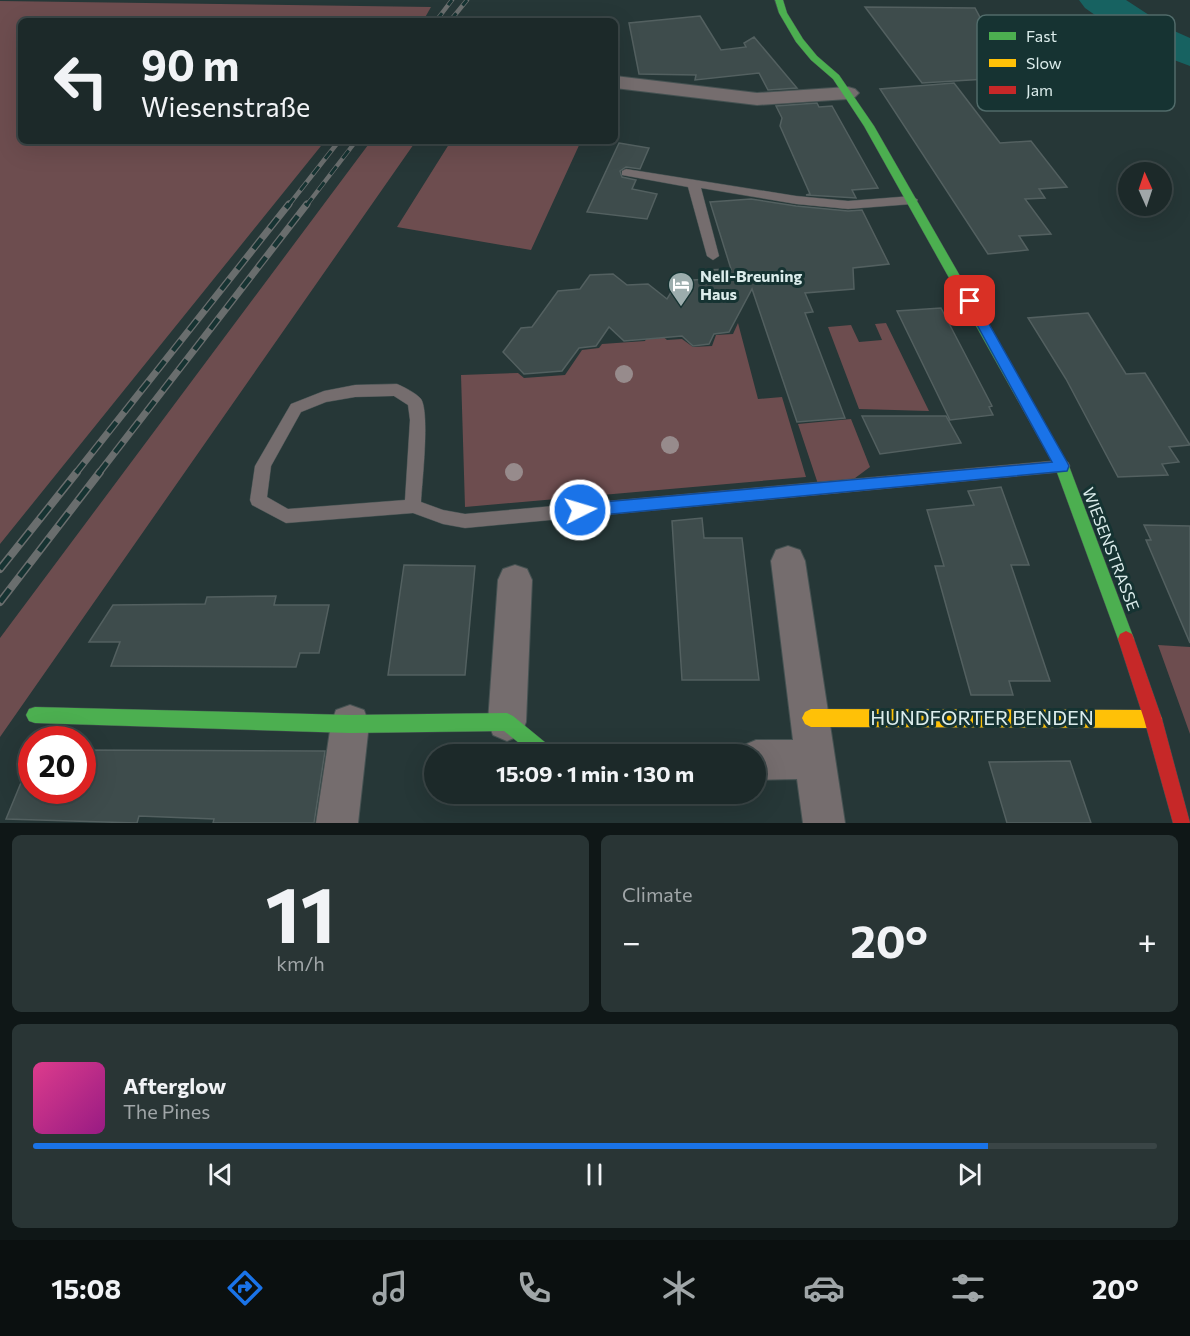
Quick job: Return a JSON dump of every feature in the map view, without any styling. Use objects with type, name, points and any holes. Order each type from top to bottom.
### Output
[{"type":"street","name":"WIESENSTRASSE","points":[[779,0],[783,13],[799,40],[848,93],[912,200],[1062,466],[1124,632],[1153,719],[1182,823]]},
{"type":"street","points":[[618,82],[757,99],[848,93]]},
{"type":"street","points":[[788,561],[811,718],[814,759],[825,823]]},
{"type":"street","points":[[507,722],[515,580]]},
{"type":"street","points":[[35,715],[350,724],[507,722],[534,744]]},
{"type":"street","name":"HUNDFORTER BENDEN","points":[[811,718],[1153,719]]},
{"type":"street","points":[[337,823],[350,724]]},
{"type":"street","points":[[766,760],[814,759]]},
{"type":"lane","points":[[626,173],[796,200],[848,205],[912,200]]},
{"type":"lane","points":[[694,184],[713,256]]},
{"type":"lane","points":[[413,506],[418,420],[416,402],[397,390],[355,391],[324,397],[296,408],[263,466],[258,500],[286,516],[413,506],[443,517],[465,521],[1062,466]]},
{"type":"shaded area","points":[[0,1],[431,7],[425,18],[18,18],[18,144],[323,144],[0,544]]},
{"type":"shaded area","points":[[369,144],[414,144],[0,737],[0,638]]},
{"type":"shaded area","points":[[449,144],[580,144],[531,250],[397,227]]},
{"type":"shaded area","points":[[738,323],[758,399],[782,397],[806,477],[465,507],[461,375],[518,373],[524,378],[565,375],[582,350],[599,348],[602,344],[645,341],[650,331],[656,331],[667,340],[682,339],[693,347],[712,346],[716,335],[733,334]]},
{"type":"shaded area","points":[[886,323],[929,411],[859,409],[828,327],[851,325],[859,342],[882,340],[875,324]]},
{"type":"shaded area","points":[[851,419],[870,467],[851,481],[818,484],[798,424]]},
{"type":"shaded area","points":[[1158,645],[1190,647],[1190,734]]},
{"type":"building","points":[[865,7],[975,8],[979,15],[977,80],[922,83]]},
{"type":"building","points":[[700,16],[721,50],[746,47],[744,43],[754,37],[797,88],[768,90],[759,73],[695,80],[696,75],[639,74],[629,23]]},
{"type":"building","points":[[954,83],[1000,143],[1031,141],[1067,187],[1039,189],[1045,198],[1025,199],[1051,234],[1019,236],[1028,250],[988,254],[880,89]]},
{"type":"building","points":[[817,103],[819,107],[832,106],[878,188],[852,190],[856,198],[806,195],[810,194],[780,126],[782,118],[776,106]]},
{"type":"building","points":[[619,143],[649,148],[640,169],[626,167],[620,171],[622,177],[636,180],[632,189],[657,194],[647,219],[587,212]]},
{"type":"building","name":"Nell-Breuning Haus","points":[[751,199],[796,206],[848,211],[862,210],[889,264],[853,268],[854,289],[805,293],[813,312],[805,313],[845,418],[797,422],[752,289],[729,332],[714,334],[709,344],[693,346],[682,336],[624,341],[609,327],[596,346],[579,348],[562,371],[524,374],[503,352],[521,328],[532,327],[558,291],[580,289],[590,275],[613,274],[627,285],[648,284],[667,299],[678,281],[708,279],[706,270],[731,269],[710,202]]},
{"type":"building","points":[[941,308],[992,406],[989,407],[993,415],[950,420],[897,311]]},
{"type":"building","points":[[1088,313],[1126,374],[1145,373],[1190,445],[1169,447],[1179,462],[1162,464],[1168,475],[1118,477],[1066,379],[1028,318]]},
{"type":"building","points":[[862,416],[946,416],[961,443],[880,454]]},
{"type":"building","points":[[1001,487],[1029,565],[1011,565],[1050,681],[1009,681],[1013,695],[971,695],[935,566],[944,566],[927,510],[974,505],[968,491]]},
{"type":"building","points":[[702,518],[704,538],[742,538],[759,680],[682,680],[672,521]]},
{"type":"building","points":[[1144,525],[1190,526],[1190,643],[1146,540],[1151,540]]},
{"type":"building","points":[[404,565],[475,566],[465,675],[388,675]]},
{"type":"building","points":[[276,596],[274,605],[329,605],[319,653],[300,653],[296,667],[111,666],[120,642],[89,642],[113,605],[205,604],[207,597]]},
{"type":"building","points":[[96,750],[325,751],[314,823],[213,823],[214,819],[139,816],[137,823],[6,819],[18,790],[18,804],[96,804]]},
{"type":"building","points":[[1070,761],[1091,823],[1007,823],[989,762]]},
{"type":"waterway","points":[[1099,0],[1121,15]]},
{"type":"waterway","points":[[1175,47],[1190,53]]},
{"type":"railway","points":[[438,18],[452,0]]},
{"type":"railway","points":[[452,18],[467,0]]},
{"type":"railway","points":[[288,206],[337,144]]},
{"type":"railway","points":[[306,206],[354,144]]},
{"type":"railway","points":[[76,473],[289,204]]},
{"type":"railway","points":[[99,473],[307,204]]},
{"type":"railway","points":[[0,569],[77,472]]},
{"type":"railway","points":[[0,602],[100,472]]},
{"type":"traffic: fast","points":[[779,0],[783,13],[799,40],[814,58],[836,77],[869,126],[1062,466],[1126,639]]},
{"type":"traffic: fast","points":[[35,715],[350,724],[507,722],[534,744]]},
{"type":"traffic: slow","points":[[811,718],[1153,719]]},
{"type":"traffic: jam","points":[[1126,639],[1153,719],[1182,823]]},
{"type":"place","name":"Nell-Breuning Haus","points":[[681,308]]},
{"type":"route","points":[[580,510],[1062,466],[970,301]]}]
